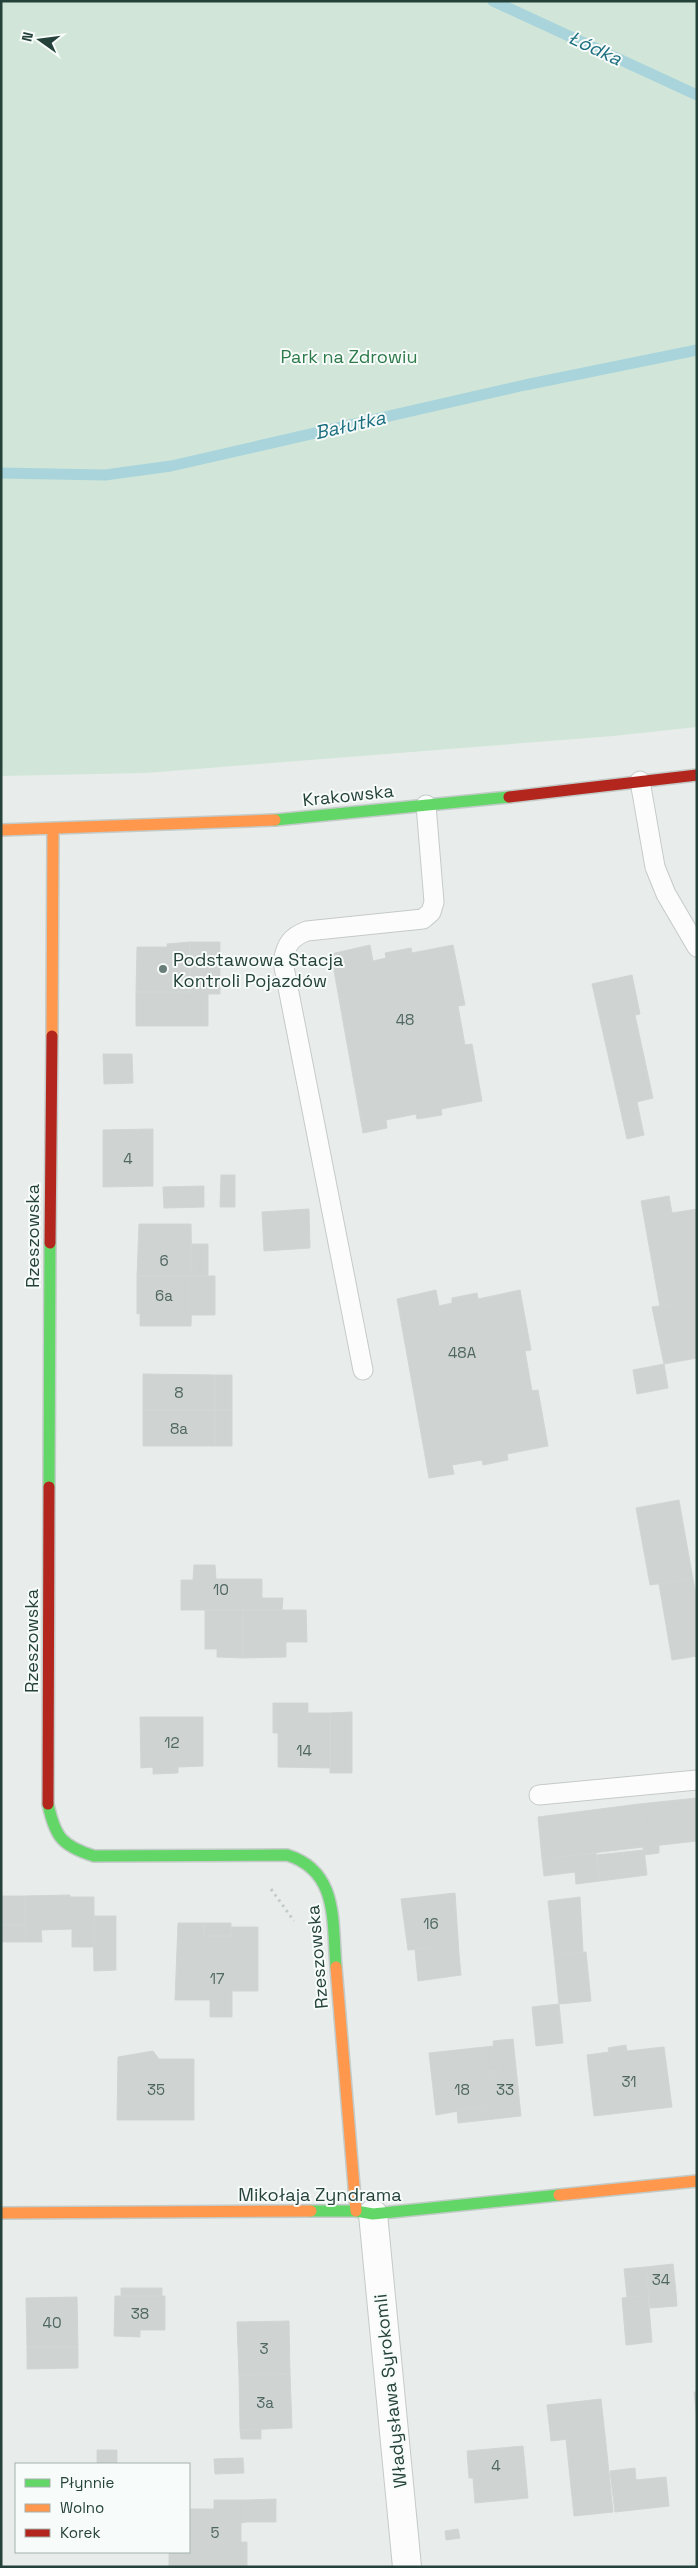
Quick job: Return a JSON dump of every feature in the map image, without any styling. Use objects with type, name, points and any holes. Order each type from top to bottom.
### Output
[{"type":"street","name":"Krakowska","points":[[1,830],[267,821],[561,792],[697,775]]},
{"type":"street","name":"Rzeszowska","points":[[52,829],[49,1809],[54,1831],[69,1848],[94,1856],[287,1855],[303,1859],[318,1871],[328,1889],[331,1910],[364,2213]]},
{"type":"street","name":"Mikołaja Zyndrama","points":[[1,2213],[364,2213],[697,2181]]},
{"type":"street","name":"Władysława Syrokomli","points":[[364,2213],[407,2567]]},
{"type":"lane","points":[[640,781],[655,867],[666,894],[697,946]]},
{"type":"lane","points":[[363,1370],[283,962],[286,947],[293,936],[307,931],[423,919],[431,912],[434,902],[426,805]]},
{"type":"lane","points":[[539,1795],[697,1780]]},
{"type":"green space","name":"Park na Zdrowiu","points":[[1,1],[697,1],[697,727],[613,736],[146,773],[1,776]]},
{"type":"building","name":"Podstawowa Stacja Kontroli Pojazdów","points":[[190,942],[190,992],[136,992],[137,947],[167,947],[167,944]]},
{"type":"building","points":[[190,942],[220,942],[220,994],[208,994],[208,1026],[136,1026],[136,992],[190,992]]},
{"type":"building","points":[[370,945],[373,961],[386,958],[385,953],[411,948],[412,953],[453,945],[465,1005],[458,1006],[465,1045],[472,1044],[482,1101],[441,1109],[442,1115],[417,1119],[416,1114],[386,1120],[387,1128],[363,1133],[331,954]]},
{"type":"building","points":[[632,975],[640,1014],[635,1015],[653,1098],[637,1102],[644,1135],[627,1139],[592,984]]},
{"type":"building","points":[[103,1054],[132,1054],[133,1083],[104,1084]]},
{"type":"building","points":[[153,1129],[153,1186],[103,1187],[103,1130]]},
{"type":"building","points":[[221,1175],[235,1175],[235,1207],[220,1207]]},
{"type":"building","points":[[204,1186],[204,1207],[164,1208],[163,1187]]},
{"type":"building","points":[[669,1196],[672,1213],[697,1209],[697,1301],[660,1307],[641,1201]]},
{"type":"building","points":[[309,1209],[310,1248],[264,1251],[262,1212]]},
{"type":"building","points":[[139,1224],[191,1224],[192,1276],[137,1276]]},
{"type":"building","points":[[191,1244],[208,1244],[208,1276],[192,1276]]},
{"type":"building","points":[[137,1276],[192,1276],[191,1326],[140,1326],[140,1313],[137,1314]]},
{"type":"building","points":[[192,1276],[215,1276],[215,1315],[191,1315]]},
{"type":"building","points":[[436,1290],[439,1306],[452,1303],[452,1298],[477,1293],[478,1299],[520,1290],[531,1350],[525,1351],[532,1391],[538,1390],[548,1446],[507,1454],[508,1460],[483,1465],[482,1460],[452,1465],[454,1474],[429,1478],[397,1299]]},
{"type":"building","points":[[697,1301],[697,1358],[664,1364],[652,1307]]},
{"type":"building","points":[[664,1364],[668,1388],[637,1394],[633,1370]]},
{"type":"building","points":[[143,1374],[215,1375],[215,1410],[143,1410]]},
{"type":"building","points":[[215,1375],[232,1375],[232,1410],[215,1410]]},
{"type":"building","points":[[143,1410],[215,1410],[215,1446],[143,1446]]},
{"type":"building","points":[[215,1410],[232,1410],[232,1446],[215,1446]]},
{"type":"building","points":[[679,1500],[693,1579],[650,1585],[636,1508]]},
{"type":"building","points":[[194,1565],[215,1565],[216,1579],[262,1579],[262,1598],[283,1598],[282,1610],[181,1610],[181,1580],[193,1580]]},
{"type":"building","points":[[693,1579],[697,1600],[697,1656],[672,1660],[659,1584]]},
{"type":"building","points":[[205,1610],[243,1610],[243,1658],[217,1657],[217,1649],[205,1649]]},
{"type":"building","points":[[243,1610],[306,1610],[307,1642],[286,1642],[286,1657],[243,1658]]},
{"type":"building","points":[[273,1703],[308,1703],[308,1713],[330,1713],[330,1768],[278,1767],[278,1733],[273,1733]]},
{"type":"building","points":[[352,1712],[352,1773],[330,1773],[330,1713]]},
{"type":"building","points":[[140,1717],[203,1717],[203,1766],[178,1767],[178,1773],[153,1774],[153,1767],[141,1768]]},
{"type":"building","points":[[697,1798],[697,1841],[643,1847],[639,1804]]},
{"type":"building","points":[[639,1804],[643,1847],[542,1859],[538,1817]]},
{"type":"building","points":[[659,1845],[659,1853],[644,1855],[643,1847]]},
{"type":"building","points":[[644,1850],[647,1875],[600,1881],[597,1855]]},
{"type":"building","points":[[596,1853],[600,1881],[576,1884],[575,1872],[544,1876],[542,1859]]},
{"type":"building","points":[[455,1893],[459,1954],[433,1957],[431,1948],[408,1950],[401,1899]]},
{"type":"building","points":[[70,1895],[70,1897],[94,1897],[94,1947],[72,1947],[72,1929],[41,1930],[42,1942],[26,1942],[25,1896]]},
{"type":"building","points":[[1,1896],[25,1896],[25,1925],[1,1925]]},
{"type":"building","points":[[580,1897],[583,1952],[554,1955],[548,1901]]},
{"type":"building","points":[[93,1916],[116,1916],[116,1970],[94,1971]]},
{"type":"building","points":[[178,1923],[204,1923],[204,1936],[231,1936],[231,1927],[258,1927],[258,1991],[232,1991],[232,2017],[210,2017],[210,2000],[175,2000]]},
{"type":"building","points":[[204,1923],[231,1923],[231,1936],[204,1936]]},
{"type":"building","points":[[1,1925],[25,1925],[26,1942],[1,1942]]},
{"type":"building","points":[[431,1948],[433,1957],[459,1954],[461,1975],[418,1981],[415,1950]]},
{"type":"building","points":[[586,1952],[591,2001],[559,2004],[554,1955]]},
{"type":"building","points":[[559,2004],[563,2043],[536,2046],[532,2007]]},
{"type":"building","points":[[513,2039],[521,2116],[458,2123],[457,2109],[493,2105],[490,2072],[497,2072],[493,2041]]},
{"type":"building","points":[[626,2045],[627,2051],[664,2047],[672,2107],[594,2116],[587,2055],[609,2052],[608,2048]]},
{"type":"building","points":[[494,2046],[497,2072],[490,2072],[493,2105],[436,2115],[429,2053]]},
{"type":"building","points":[[153,2051],[159,2059],[194,2059],[194,2120],[117,2120],[118,2057]]},
{"type":"building","points":[[673,2264],[676,2292],[649,2295],[646,2267]]},
{"type":"building","points":[[646,2267],[649,2295],[627,2297],[624,2269]]},
{"type":"building","points":[[121,2288],[162,2288],[162,2296],[121,2296]]},
{"type":"building","points":[[676,2292],[677,2306],[650,2308],[649,2295]]},
{"type":"building","points":[[648,2295],[652,2342],[626,2345],[622,2298]]},
{"type":"building","points":[[115,2296],[165,2296],[165,2330],[140,2330],[140,2337],[114,2336]]},
{"type":"building","points":[[77,2297],[78,2347],[27,2347],[26,2298]]},
{"type":"building","points":[[289,2321],[290,2374],[239,2375],[237,2322]]},
{"type":"building","points":[[27,2347],[78,2347],[78,2368],[27,2369]]},
{"type":"building","points":[[290,2374],[292,2428],[240,2430],[239,2375]]},
{"type":"building","points":[[694,2392],[697,2392],[697,2420]]},
{"type":"building","points":[[601,2399],[605,2435],[551,2441],[547,2405]]},
{"type":"building","points":[[261,2429],[261,2439],[241,2439],[240,2430]]},
{"type":"building","points":[[605,2435],[613,2512],[574,2516],[566,2439]]},
{"type":"building","points":[[523,2446],[528,2498],[475,2503],[473,2478],[469,2478],[467,2451]]},
{"type":"building","points":[[97,2450],[117,2450],[117,2463],[97,2463]]},
{"type":"building","points":[[243,2458],[244,2473],[215,2474],[214,2459]]},
{"type":"building","points":[[635,2468],[636,2480],[666,2477],[669,2506],[615,2512],[610,2471]]},
{"type":"building","points":[[276,2499],[276,2522],[247,2522],[248,2500]]},
{"type":"building","points":[[214,2500],[248,2500],[247,2522],[241,2523],[241,2542],[247,2542],[247,2567],[169,2567],[169,2553],[190,2553],[190,2509],[214,2509]]},
{"type":"building","points":[[458,2529],[460,2538],[446,2540],[445,2531]]},
{"type":"waterway","name":"Łódka","points":[[493,1],[697,95]]},
{"type":"waterway","name":"Bałutka","points":[[1,473],[105,475],[171,466],[525,385],[697,350]]},
{"type":"traffic: fast","points":[[275,820],[509,797]]},
{"type":"traffic: fast","points":[[49,1487],[50,1243]]},
{"type":"traffic: fast","points":[[48,1804],[54,1825],[62,1839],[74,1848],[94,1856],[287,1855],[304,1863],[316,1873],[330,1900],[336,1967]]},
{"type":"traffic: fast","points":[[311,2211],[356,2211],[373,2214],[559,2195]]},
{"type":"traffic: slow","points":[[1,830],[275,820]]},
{"type":"traffic: slow","points":[[52,1036],[53,829]]},
{"type":"traffic: slow","points":[[336,1967],[356,2211]]},
{"type":"traffic: slow","points":[[559,2195],[697,2181]]},
{"type":"traffic: slow","points":[[1,2213],[311,2211]]},
{"type":"traffic: jam","points":[[509,797],[697,775]]},
{"type":"traffic: jam","points":[[50,1243],[52,1036]]},
{"type":"traffic: jam","points":[[48,1804],[49,1487]]},
{"type":"place","name":"Podstawowa Stacja Kontroli Pojazdów","points":[[163,969]]}]
